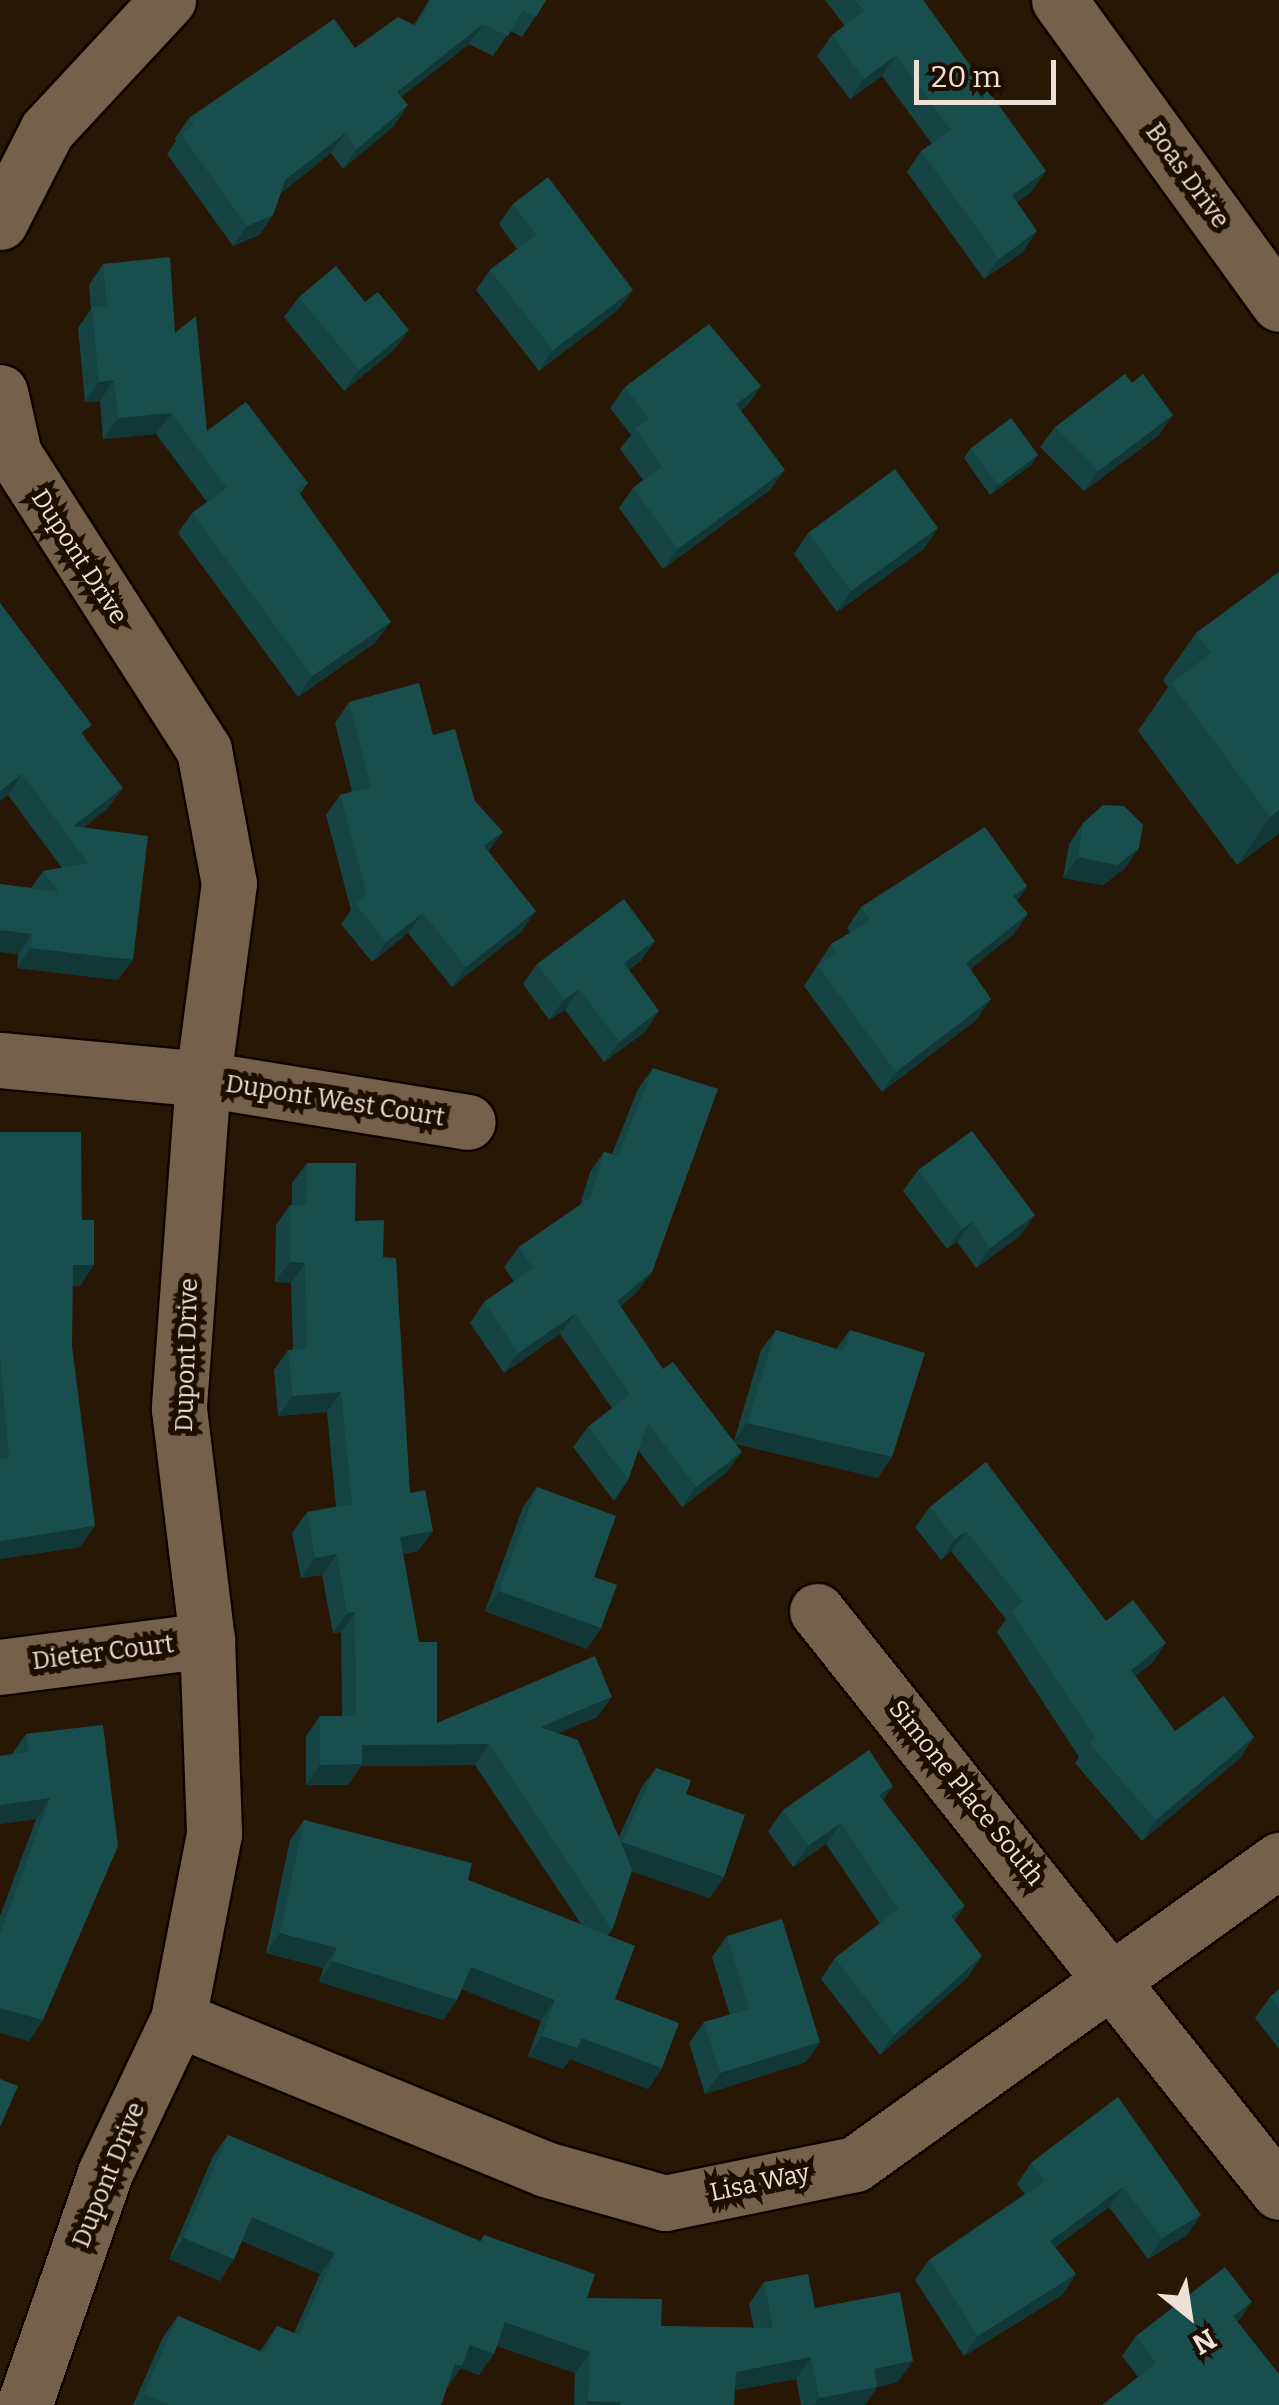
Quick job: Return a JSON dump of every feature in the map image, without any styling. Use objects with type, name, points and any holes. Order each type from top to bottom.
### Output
[{"type":"street","points":[[0,222],[47,130],[168,0]]},
{"type":"street","name":"Boas Drive","points":[[1059,0],[1279,304]]},
{"type":"street","name":"Dupont Drive","points":[[0,392],[14,454],[204,750],[229,883],[203,1079],[179,1409],[207,1640],[214,1834],[178,2019],[105,2173],[24,2405]]},
{"type":"street","name":"Dupont West Court","points":[[0,1060],[203,1079],[468,1122]]},
{"type":"street","name":"Simone Place South","points":[[817,1610],[1116,1976],[1279,2192]]},
{"type":"street","name":"Dieter Court","points":[[0,1666],[207,1640]]},
{"type":"street","name":"Lisa Way","points":[[178,2019],[545,2169],[665,2203],[855,2164],[1279,1860]]},
{"type":"building","points":[[431,0],[546,0],[536,17],[523,10],[508,36],[483,24],[397,92],[408,105],[357,149],[345,133],[285,180],[273,215],[247,226],[181,134],[194,125],[189,118],[334,19],[355,48],[398,17],[416,26]]},
{"type":"building","points":[[855,0],[923,0],[1046,171],[1012,195],[1037,231],[999,259],[921,151],[951,130],[896,55],[864,79],[832,35],[864,11]]},
{"type":"building","points":[[548,177],[633,290],[553,350],[490,270],[536,235],[513,204]]},
{"type":"building","points":[[170,257],[175,333],[196,316],[207,431],[246,402],[308,483],[297,490],[391,622],[312,676],[192,513],[227,488],[171,413],[118,418],[114,380],[99,382],[92,307],[107,306],[103,264]]},
{"type":"building","points":[[336,266],[365,302],[378,292],[409,330],[359,370],[299,297]]},
{"type":"building","points":[[709,324],[761,386],[736,404],[785,470],[678,549],[633,488],[662,467],[635,428],[649,419],[625,387]]},
{"type":"building","points":[[1125,374],[1132,383],[1143,374],[1173,415],[1098,471],[1055,427]]},
{"type":"building","points":[[1011,418],[1038,455],[998,485],[971,448]]},
{"type":"building","points":[[895,469],[938,528],[851,591],[808,533]]},
{"type":"building","points":[[1279,572],[1279,810],[1270,817],[1171,683],[1211,653],[1196,633]]},
{"type":"building","points":[[0,603],[92,725],[81,733],[123,788],[73,826],[148,836],[133,960],[31,948],[32,934],[0,930],[0,884],[59,892],[43,871],[88,863],[22,774],[0,791]]},
{"type":"building","points":[[419,683],[433,735],[455,729],[475,801],[503,832],[484,846],[536,911],[466,967],[423,913],[386,942],[355,903],[367,894],[340,795],[371,787],[349,702]]},
{"type":"building","points":[[1103,805],[1124,806],[1143,825],[1139,848],[1117,865],[1078,857],[1083,823]]},
{"type":"building","points":[[985,827],[1027,886],[1013,896],[1028,914],[966,963],[991,999],[896,1072],[818,966],[837,953],[831,944],[870,921],[861,907]]},
{"type":"building","points":[[624,899],[655,941],[624,963],[659,1011],[619,1042],[579,989],[564,1000],[537,964]]},
{"type":"building","points":[[653,1068],[718,1089],[652,1272],[617,1301],[663,1369],[673,1362],[742,1452],[696,1487],[648,1423],[628,1480],[588,1427],[630,1394],[575,1314],[518,1353],[484,1302],[533,1268],[519,1247],[590,1198],[604,1152],[618,1156]]},
{"type":"building","points":[[972,1131],[1035,1215],[990,1248],[972,1222],[962,1229],[918,1170]]},
{"type":"building","points":[[0,1132],[81,1132],[82,1220],[94,1220],[94,1265],[73,1265],[72,1346],[95,1526],[0,1541],[0,1459],[9,1458],[0,1356]]},
{"type":"building","points":[[307,1163],[356,1163],[355,1221],[384,1220],[383,1257],[396,1258],[410,1493],[425,1490],[433,1531],[400,1537],[419,1642],[437,1642],[437,1723],[595,1656],[612,1697],[540,1727],[578,1740],[632,1869],[612,1930],[489,1744],[362,1745],[362,1764],[320,1765],[320,1716],[356,1716],[355,1612],[347,1613],[337,1554],[315,1558],[307,1512],[352,1504],[341,1392],[293,1396],[288,1350],[307,1348],[305,1263],[290,1262],[290,1205],[306,1205]]},
{"type":"building","points":[[776,1330],[843,1351],[850,1330],[925,1353],[892,1457],[747,1423]]},
{"type":"building","points":[[986,1462],[1106,1621],[1133,1600],[1166,1643],[1131,1670],[1175,1731],[1224,1696],[1254,1737],[1156,1820],[1089,1743],[1095,1738],[1011,1611],[1023,1602],[966,1531],[955,1539],[930,1507]]},
{"type":"building","points":[[537,1487],[616,1516],[594,1577],[617,1585],[601,1628],[499,1591]]},
{"type":"building","points":[[103,1725],[118,1846],[43,2020],[0,2008],[0,1934],[50,1798],[0,1805],[0,1756],[29,1752],[26,1734]]},
{"type":"building","points":[[869,1750],[893,1786],[879,1795],[965,1906],[951,1916],[982,1956],[894,2035],[835,1958],[898,1909],[841,1823],[808,1846],[783,1810]]},
{"type":"building","points":[[656,1768],[691,1780],[686,1794],[745,1815],[724,1877],[622,1842]]},
{"type":"building","points":[[304,1820],[472,1863],[468,1880],[635,1946],[615,1999],[679,2023],[662,2068],[582,2038],[577,2048],[542,2036],[555,2000],[471,1967],[457,2000],[333,1961],[337,1948],[280,1933]]},
{"type":"building","points":[[782,1919],[820,2042],[720,2073],[704,2022],[749,2009],[727,1936]]},
{"type":"building","points":[[1279,1989],[1279,2009],[1270,1997]]},
{"type":"building","points":[[0,2079],[18,2086],[0,2127]]},
{"type":"building","points":[[1118,2097],[1201,2215],[1162,2238],[1123,2187],[1050,2241],[1076,2274],[978,2336],[929,2260],[1045,2181],[1031,2163]]},
{"type":"building","points":[[228,2135],[482,2242],[484,2235],[595,2274],[587,2298],[662,2299],[661,2326],[773,2328],[764,2282],[808,2274],[815,2308],[900,2292],[913,2361],[874,2369],[877,2387],[819,2398],[811,2357],[736,2372],[734,2405],[621,2405],[588,2401],[590,2352],[505,2322],[494,2354],[470,2345],[462,2366],[455,2364],[441,2405],[169,2405],[144,2394],[178,2316],[264,2353],[277,2326],[299,2335],[335,2253],[252,2217],[234,2259],[184,2238]]},
{"type":"building","points":[[1225,2267],[1252,2302],[1233,2316],[1279,2374],[1279,2405],[1102,2405],[1156,2363],[1136,2336]]}]
